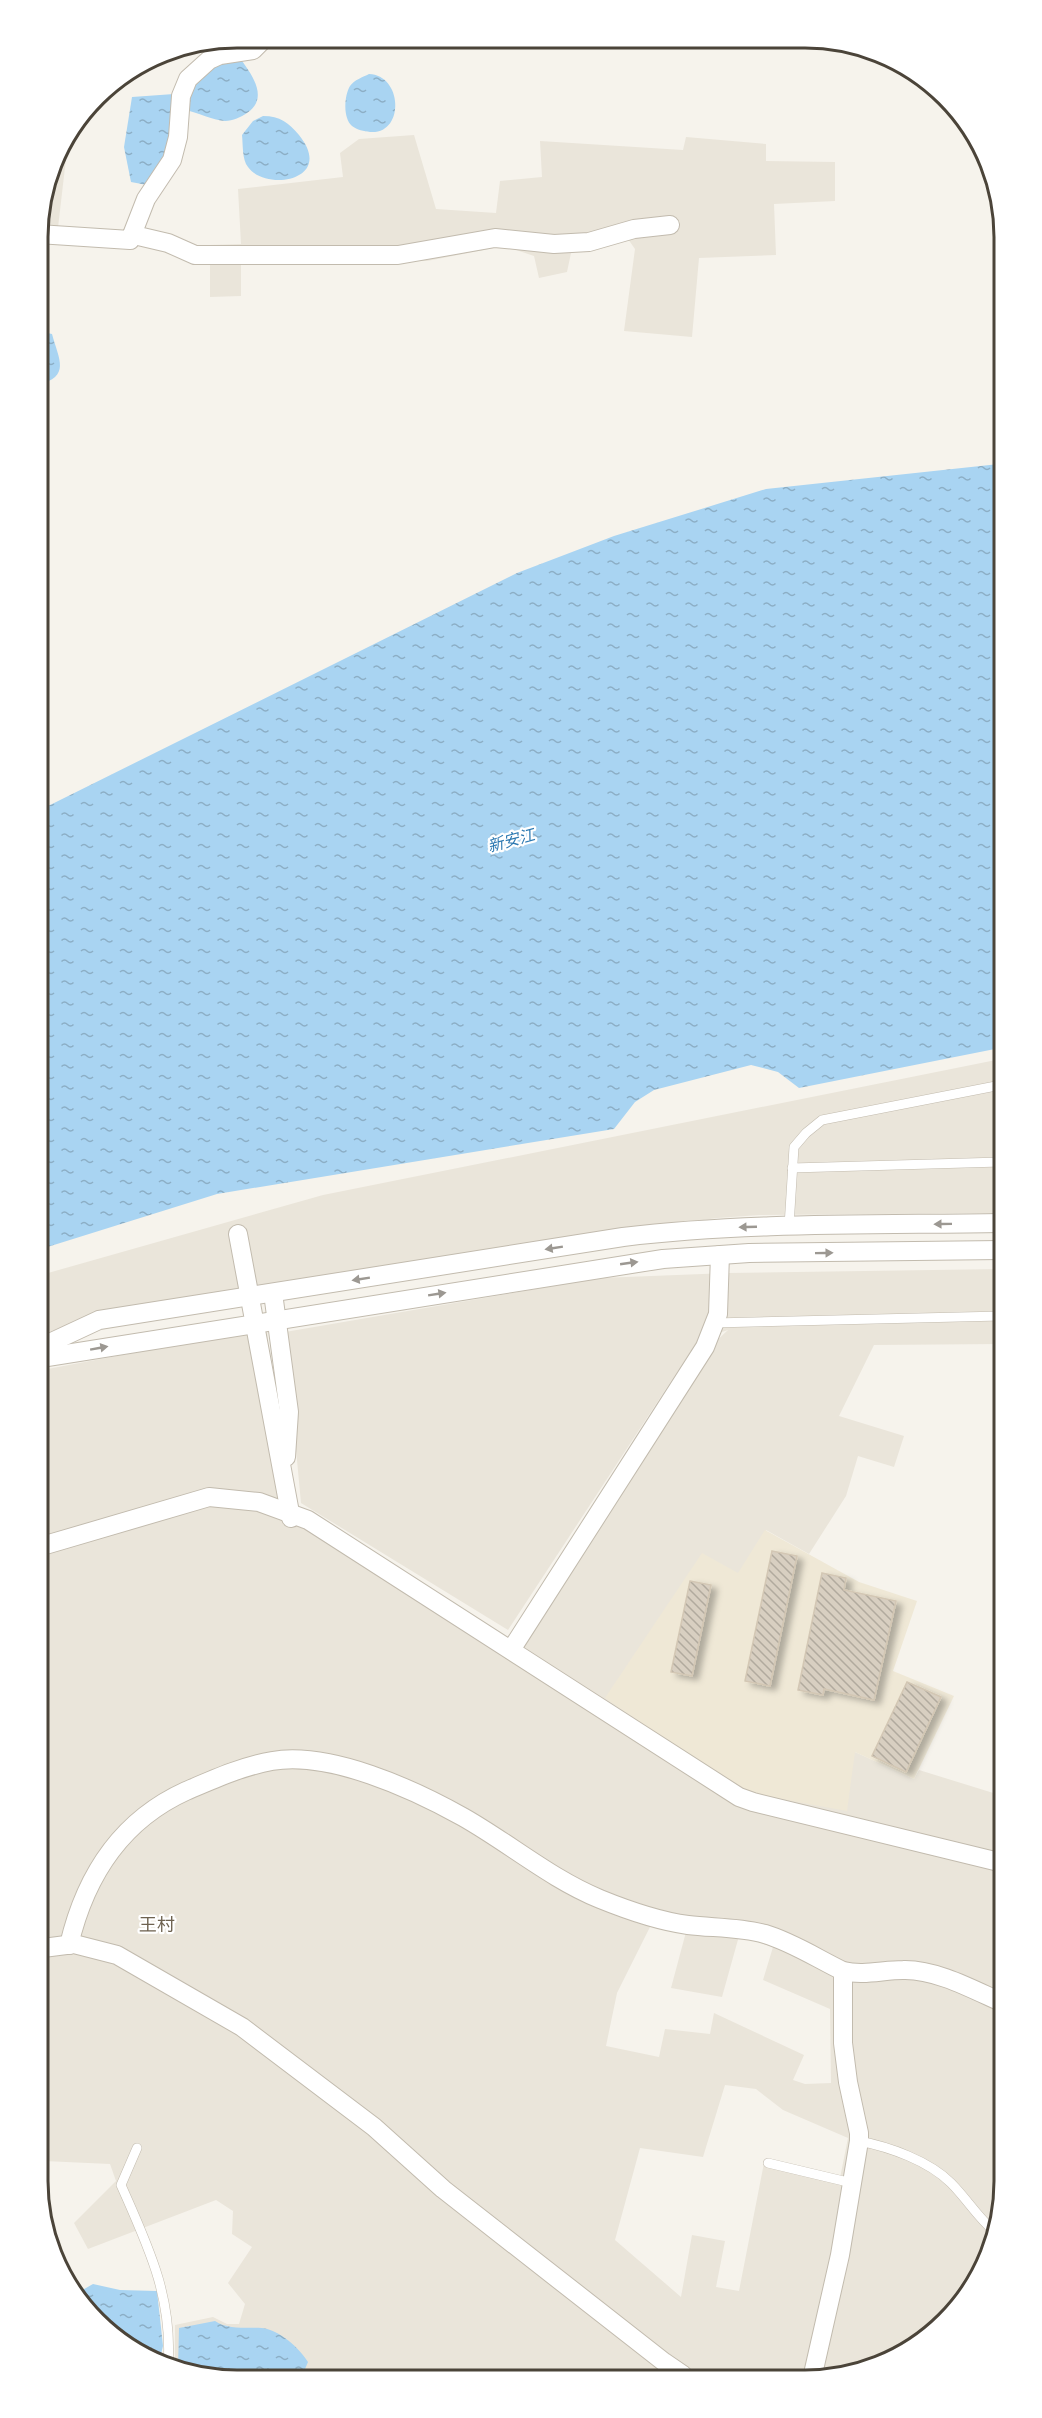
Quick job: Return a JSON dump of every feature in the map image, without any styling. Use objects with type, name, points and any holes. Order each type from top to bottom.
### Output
[{"type":"street","points":[[48,235],[125,242],[130,240],[134,235],[146,199],[172,160],[178,137],[181,96],[188,79],[209,60],[220,55],[255,48]]},
{"type":"street","points":[[134,235],[168,243],[195,255],[399,255],[495,238],[554,244],[589,242],[634,229],[669,225]]},
{"type":"street","points":[[48,1344],[99,1320],[632,1236],[698,1229],[994,1223]]},
{"type":"street","points":[[238,1234],[287,1514]]},
{"type":"street","points":[[48,1357],[626,1264],[720,1255],[994,1250]]},
{"type":"street","points":[[512,1650],[705,1347],[718,1314],[720,1255]]},
{"type":"street","points":[[273,1293],[289,1412],[287,1514]]},
{"type":"street","points":[[48,1544],[209,1497],[243,1499],[308,1520],[739,1797],[767,1806],[994,1861]]},
{"type":"street","points":[[69,1945],[84,1894],[107,1856],[133,1825],[168,1800],[221,1776],[273,1761],[320,1761],[391,1783],[462,1817],[502,1844],[602,1900],[666,1922],[767,1935],[854,1974],[912,1971],[956,1982],[994,1999]]},
{"type":"street","points":[[48,1947],[69,1945],[102,1950],[131,1962],[268,2044],[382,2133],[443,2189],[677,2370]]},
{"type":"street","points":[[814,2369],[840,2255],[859,2141],[843,2043],[843,1971]]},
{"type":"lane","points":[[789,1226],[794,1147],[822,1120],[994,1086]]},
{"type":"lane","points":[[792,1168],[994,1162]]},
{"type":"lane","points":[[714,1323],[994,1316]]},
{"type":"lane","points":[[859,2141],[876,2144],[911,2158],[939,2174],[951,2183],[988,2226]]},
{"type":"lane","points":[[137,2148],[121,2185],[151,2251],[163,2291],[169,2328],[168,2356]]},
{"type":"lane","points":[[768,2163],[852,2183]]},
{"type":"shaded area","points":[[414,135],[436,209],[496,213],[500,181],[542,177],[540,141],[683,150],[686,137],[766,144],[766,161],[835,162],[835,201],[774,204],[776,255],[699,258],[692,337],[624,331],[635,249],[628,239],[571,253],[567,272],[539,278],[534,256],[504,246],[427,261],[241,262],[241,296],[210,297],[210,245],[241,244],[238,189],[343,177],[340,153],[359,139]]},
{"type":"shaded area","points":[[66,157],[56,245],[48,243],[48,225],[54,188]]},
{"type":"shaded area","points":[[994,1060],[994,1213],[760,1215],[717,1218],[268,1284],[92,1316],[48,1332],[48,1273],[323,1195]]},
{"type":"shaded area","points":[[994,1269],[994,1344],[874,1345],[839,1416],[904,1436],[894,1467],[858,1456],[846,1496],[809,1554],[766,1530],[855,1752],[914,1779],[919,1770],[994,1793],[994,2193],[980,2253],[962,2286],[930,2323],[910,2338],[877,2356],[854,2364],[829,2368],[805,2370],[225,2370],[176,2360],[175,2325],[213,2317],[227,2324],[239,2324],[245,2304],[228,2283],[252,2247],[232,2234],[233,2211],[216,2200],[88,2249],[74,2223],[116,2181],[110,2164],[48,2161],[48,1369],[267,1328],[281,1519],[306,1524],[515,1657],[709,1348],[728,1330],[698,1340],[508,1630],[301,1503],[285,1332],[600,1278],[728,1273]],"holes":[[[651,1925],[686,1932],[671,1988],[722,1997],[739,1936],[773,1947],[763,1980],[830,2009],[831,2083],[805,2084],[793,2080],[804,2055],[714,2013],[710,2034],[665,2029],[659,2057],[606,2046],[617,1993]],[[725,2085],[756,2089],[783,2110],[848,2138],[840,2178],[764,2163],[739,2291],[716,2287],[725,2241],[692,2235],[681,2297],[615,2240],[640,2148],[703,2157]]]},
{"type":"shaded area","points":[[765,1530],[859,1582],[917,1601],[893,1671],[954,1696],[914,1779],[855,1752],[847,1811],[742,1792],[605,1698],[702,1553],[738,1573]]},
{"type":"water","points":[[239,57],[249,70],[256,85],[258,93],[254,107],[240,117],[225,121],[185,110],[187,95],[204,67]]},
{"type":"water","points":[[369,74],[380,77],[388,84],[395,104],[394,115],[389,124],[381,130],[370,132],[352,126],[347,118],[345,107],[350,86],[356,80]]},
{"type":"water","points":[[174,94],[168,154],[147,185],[131,182],[124,147],[132,97]]},
{"type":"water","points":[[263,116],[284,121],[299,135],[308,151],[309,163],[304,172],[294,178],[268,179],[257,175],[248,167],[244,156],[242,135],[253,121]]},
{"type":"water","points":[[48,333],[52,334],[59,359],[59,372],[48,381]]},
{"type":"water","name":"新安江","points":[[994,465],[994,1049],[799,1088],[778,1072],[751,1065],[654,1090],[635,1102],[614,1129],[217,1194],[48,1247],[48,806],[517,573],[614,536],[766,489]]},
{"type":"water","points":[[93,2284],[120,2290],[157,2291],[163,2346],[161,2353],[143,2345],[122,2331],[103,2315],[83,2290]]},
{"type":"water","points":[[215,2321],[232,2327],[269,2329],[282,2336],[300,2351],[308,2362],[305,2370],[225,2370],[178,2361],[179,2328]]},
{"type":"building","points":[[772,1551],[797,1556],[770,1686],[745,1681]]},
{"type":"building","points":[[822,1573],[846,1578],[844,1590],[896,1601],[874,1700],[824,1689],[823,1695],[798,1690]]},
{"type":"building","points":[[690,1581],[711,1585],[692,1676],[671,1672]]},
{"type":"building","points":[[907,1682],[941,1697],[906,1772],[872,1756]]},
{"type":"district","name":"王村","points":[[157,1925]]}]
